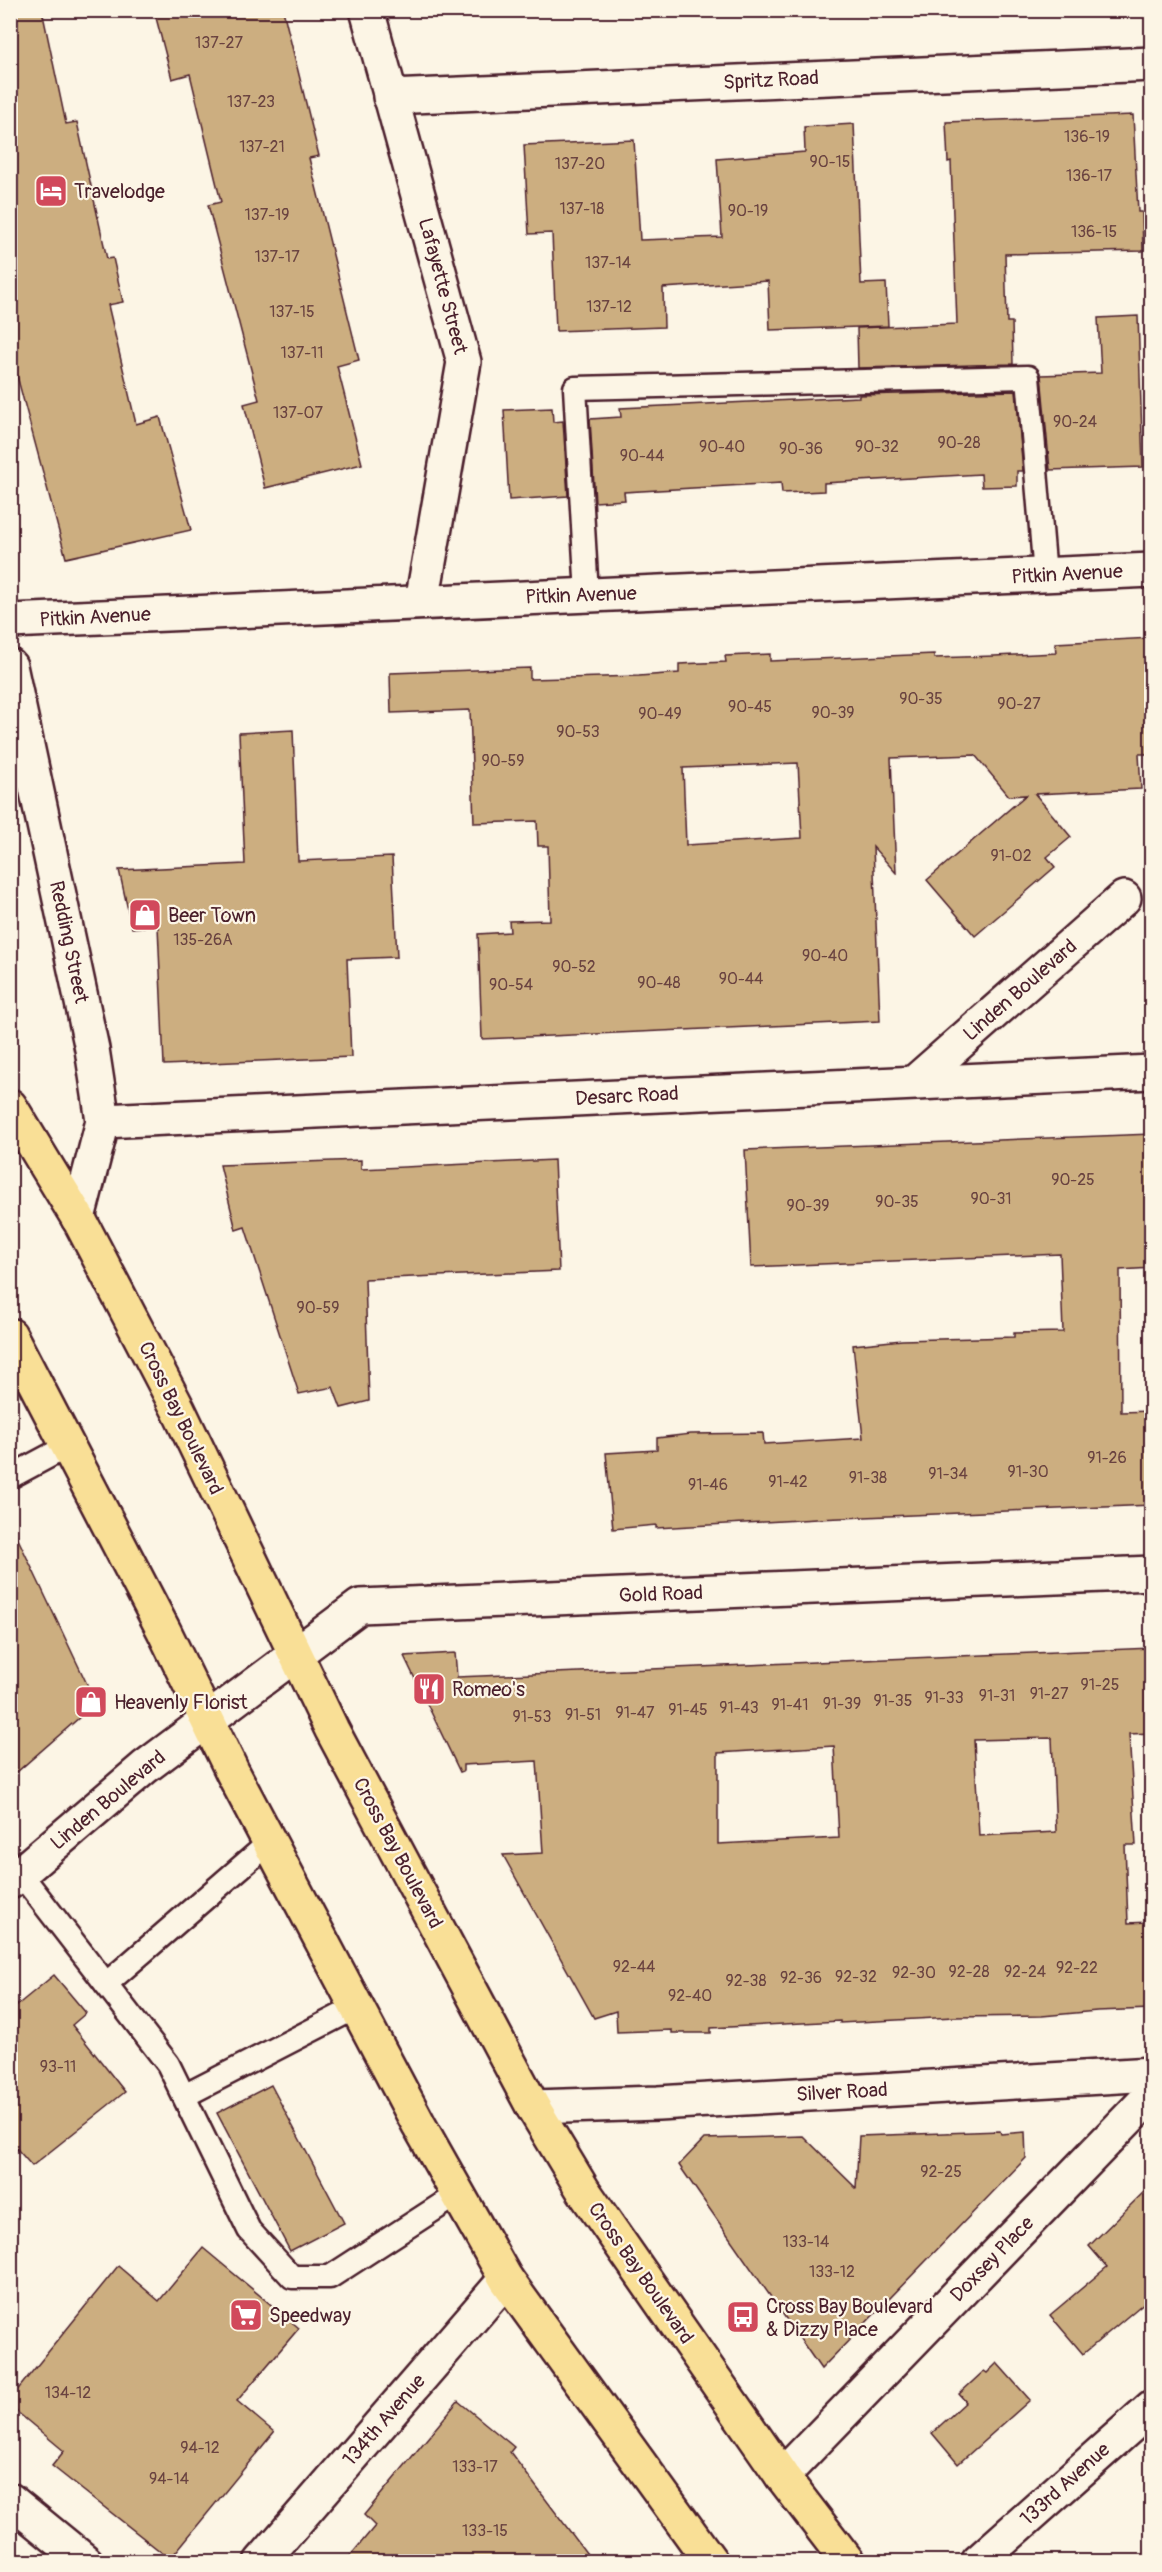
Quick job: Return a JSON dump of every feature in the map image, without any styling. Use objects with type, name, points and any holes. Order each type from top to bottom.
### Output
[{"type":"main road","name":"Cross Bay Boulevard","points":[[10,1106],[78,1218],[178,1409],[332,1730],[533,2107],[583,2190],[782,2476],[848,2562]]},
{"type":"main road","points":[[10,1335],[164,1631],[270,1842],[357,2007],[506,2279],[711,2562]]},
{"type":"street","name":"Lafayette Street","points":[[367,10],[464,362],[422,602]]},
{"type":"street","name":"Spritz Road","points":[[390,97],[1152,63]]},
{"type":"street","name":"Pitkin Avenue","points":[[10,621],[1152,570]]},
{"type":"street","name":"Redding Street","points":[[10,666],[92,1049],[103,1121],[78,1218]]},
{"type":"street","name":"Linden Boulevard","points":[[915,1082],[1124,898]]},
{"type":"street","name":"Desarc Road","points":[[103,1121],[1152,1072]]},
{"type":"street","name":"Gold Road","points":[[208,1720],[360,1606],[1152,1574]]},
{"type":"street","name":"Linden Boulevard","points":[[15,1878],[145,1767],[208,1720]]},
{"type":"street","name":"Silver Road","points":[[533,2107],[658,2103],[1152,2074]]},
{"type":"street","name":"Doxsey Place","points":[[782,2476],[1152,2094]]},
{"type":"street","name":"134th Avenue","points":[[261,2562],[506,2279]]},
{"type":"street","name":"133rd Avenue","points":[[978,2562],[1152,2407]]},
{"type":"street","points":[[10,2500],[86,2562]]},
{"type":"lane","points":[[587,595],[575,388],[1028,377],[1045,575]]},
{"type":"lane","points":[[10,1477],[68,1446]]},
{"type":"lane","points":[[106,1984],[270,1842]]},
{"type":"lane","points":[[15,1878],[106,1984],[168,2064],[249,2230],[292,2277],[330,2277],[458,2194]]},
{"type":"lane","points":[[184,2096],[357,2007]]},
{"type":"building","points":[[10,10],[42,10],[66,124],[77,122],[107,259],[113,258],[123,302],[108,305],[136,424],[160,417],[191,530],[66,558],[10,350]]},
{"type":"building","points":[[154,10],[283,10],[319,156],[309,158],[359,360],[337,366],[362,464],[265,488],[244,404],[259,400],[208,205],[221,202],[190,74],[172,79]]},
{"type":"building","points":[[1133,115],[1138,212],[1142,212],[1143,251],[1005,254],[1007,322],[1012,322],[1013,364],[858,368],[857,328],[957,324],[951,161],[948,162],[946,122]]},
{"type":"building","points":[[854,124],[861,284],[886,283],[888,326],[770,330],[768,281],[663,288],[664,327],[556,331],[552,233],[529,234],[524,145],[634,140],[640,240],[722,237],[717,159],[805,152],[804,127]]},
{"type":"building","points":[[1138,316],[1143,467],[1050,470],[1041,375],[1101,373],[1098,318]]},
{"type":"building","points":[[1016,391],[1023,471],[1017,471],[1017,486],[982,487],[981,474],[824,483],[824,491],[782,493],[781,483],[624,492],[625,500],[595,502],[590,419],[621,417],[620,408],[859,397],[859,395]]},
{"type":"building","points":[[552,408],[553,422],[563,421],[568,496],[509,500],[504,410]]},
{"type":"building","points":[[1152,638],[1152,754],[1139,754],[1141,789],[1035,794],[1071,837],[1047,857],[1055,867],[975,936],[927,880],[1026,795],[1009,796],[975,755],[891,758],[896,873],[873,847],[880,1021],[482,1039],[478,934],[510,932],[509,921],[550,920],[548,846],[538,846],[537,821],[474,823],[470,710],[391,713],[390,673],[530,668],[530,679],[639,676],[679,673],[679,664],[726,662],[725,656],[770,654],[770,661],[934,654],[934,658],[994,656],[1056,653],[1055,643]],"holes":[[[798,763],[802,838],[686,845],[683,768]]]},
{"type":"building","points":[[293,730],[298,861],[392,857],[397,957],[347,959],[351,1057],[164,1065],[158,926],[132,928],[119,870],[245,864],[239,733]]},
{"type":"building","points":[[1152,1134],[1152,1268],[1120,1270],[1121,1412],[1152,1411],[1152,1505],[656,1528],[656,1525],[613,1529],[606,1453],[657,1450],[657,1438],[691,1434],[763,1433],[764,1444],[863,1438],[853,1345],[902,1340],[1014,1337],[1014,1333],[1063,1332],[1060,1254],[751,1267],[745,1150]]},
{"type":"building","points":[[361,1160],[361,1169],[554,1160],[559,1271],[365,1279],[369,1401],[341,1408],[333,1387],[299,1394],[245,1227],[236,1230],[220,1165]]},
{"type":"building","points":[[10,1522],[96,1703],[10,1778]]},
{"type":"building","points":[[1152,1648],[1152,1733],[1129,1734],[1136,1845],[1125,1845],[1128,1923],[1149,1922],[1151,2009],[1042,2016],[954,2017],[840,2023],[840,2021],[711,2028],[711,2033],[672,2033],[672,2030],[617,2032],[616,2011],[594,2018],[503,1855],[543,1853],[537,1761],[463,1765],[463,1771],[460,1772],[404,1656],[455,1653],[457,1677]],"holes":[[[1052,1738],[1056,1832],[979,1836],[974,1740]],[[834,1746],[839,1838],[718,1844],[718,1753]]]},
{"type":"building","points":[[54,1975],[86,2013],[72,2025],[125,2092],[32,2166],[10,2141],[10,2011]]},
{"type":"building","points":[[271,2085],[344,2223],[290,2251],[217,2113]]},
{"type":"building","points":[[1000,2131],[1001,2134],[1025,2132],[1026,2158],[821,2369],[679,2165],[704,2139],[803,2136],[856,2188],[859,2136]]},
{"type":"building","points":[[1152,2184],[1152,2296],[1083,2354],[1050,2315],[1107,2267],[1089,2246]]},
{"type":"building","points":[[203,2248],[299,2328],[237,2401],[274,2432],[170,2559],[52,2466],[64,2451],[10,2406],[10,2399],[118,2266],[159,2301]]},
{"type":"building","points":[[997,2363],[1030,2400],[958,2464],[932,2433],[966,2402],[959,2394],[984,2371],[987,2373]]},
{"type":"building","points":[[458,2401],[514,2447],[510,2452],[593,2562],[345,2562],[375,2526],[364,2515]]},
{"type":"place","name":"Travelodge","points":[[51,191]]},
{"type":"place","name":"Beer Town","points":[[145,915]]},
{"type":"place","name":"Romeo's","points":[[429,1689]]},
{"type":"place","name":"Heavenly Florist","points":[[91,1702]]},
{"type":"place","name":"Speedway","points":[[246,2315]]},
{"type":"place","name":"Cross Bay Boulevard & Dizzy Place","points":[[743,2317]]}]
